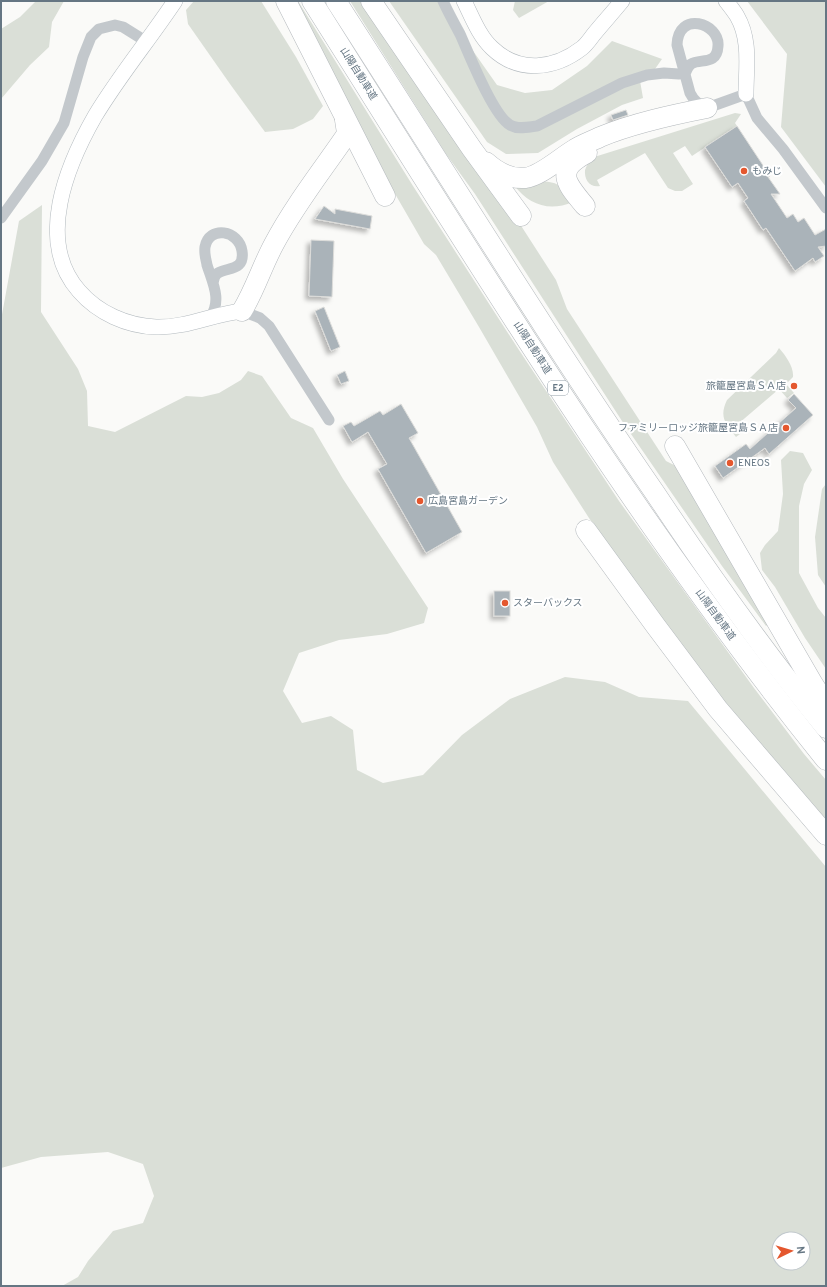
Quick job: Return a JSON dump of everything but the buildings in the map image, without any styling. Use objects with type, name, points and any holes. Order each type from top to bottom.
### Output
[{"type":"highway","points":[[286,1],[345,120],[368,161],[385,196]]},
{"type":"highway","name":"山陽自動車道","points":[[312,1],[517,326],[603,455],[699,593],[782,705],[826,760]]},
{"type":"highway","name":"山陽自動車道","points":[[336,1],[619,442],[714,580],[798,693],[826,728]]},
{"type":"highway","points":[[371,1],[472,149],[521,216]]},
{"type":"highway","points":[[472,149],[492,167],[505,175],[516,178],[526,178],[537,174],[575,149],[602,136],[650,121],[706,108]]},
{"type":"highway","points":[[586,206],[569,187],[567,171],[573,161],[605,144],[706,108]]},
{"type":"highway","points":[[242,311],[252,294],[265,261],[282,230],[345,137],[347,133],[345,120]]},
{"type":"highway","points":[[242,311],[255,295],[283,241],[342,159],[351,155],[356,155],[368,161]]},
{"type":"highway","points":[[675,446],[826,704]]},
{"type":"highway","points":[[586,530],[654,626],[718,709],[826,834]]},
{"type":"street","points":[[175,1],[95,116],[72,164],[61,193],[56,221],[58,246],[63,266],[72,283],[85,298],[101,311],[122,321],[162,327],[174,326],[230,312],[242,311],[260,318],[269,326],[329,420]]},
{"type":"street","points":[[442,1],[459,33],[487,94],[502,120],[511,126],[522,128],[537,126],[622,83],[647,75],[664,73],[682,75]]},
{"type":"street","points":[[464,1],[478,29],[492,48],[505,58],[518,64],[534,66],[550,64],[566,58],[583,47],[622,1]]},
{"type":"street","points":[[726,1],[737,16],[744,33],[747,54],[746,94],[757,118],[783,149],[826,208]]},
{"type":"street","points":[[682,75],[688,66],[709,60],[718,50],[719,43],[717,36],[706,26],[692,23],[680,30],[677,37],[682,75],[692,98],[696,103],[706,108],[746,94]]},
{"type":"street","points":[[1,218],[42,161],[64,123],[83,57],[91,38],[99,30],[115,25],[123,27],[147,42]]},
{"type":"street","points":[[210,318],[215,310],[216,304],[213,283],[205,256],[205,246],[209,238],[215,234],[223,232],[237,238],[241,246],[241,261],[237,267],[218,272],[213,283]]},
{"type":"shaded area","points":[[36,1],[64,1],[52,22],[49,47],[30,65],[1,99],[1,29],[20,17]]},
{"type":"shaded area","points":[[194,1],[261,1],[296,57],[323,106],[313,119],[293,129],[265,132],[188,24],[186,10]]},
{"type":"shaded area","points":[[287,1],[298,1],[413,186],[619,501],[754,688],[804,754],[826,780],[826,826],[691,663],[589,518],[553,462],[537,427],[436,255],[424,244]]},
{"type":"shaded area","points":[[350,1],[365,1],[518,221],[556,280],[567,309],[666,461],[678,467],[770,623],[766,626],[722,566],[622,421],[475,194],[446,154]]},
{"type":"shaded area","points":[[389,1],[438,1],[497,85],[525,93],[552,90],[587,66],[612,41],[662,59],[655,69],[639,75],[643,98],[622,105],[577,129],[538,153],[506,154],[487,142]]},
{"type":"shaded area","points":[[515,1],[549,1],[519,18],[513,10]]},
{"type":"shaded area","points":[[747,1],[826,1],[826,187],[781,127],[787,54]]},
{"type":"shaded area","points":[[735,113],[741,114],[735,123],[737,126],[692,156],[685,146],[673,153],[693,184],[682,191],[675,191],[668,188],[645,153],[597,180],[600,186],[593,186],[587,180],[585,170],[591,158]]},
{"type":"shaded area","points":[[537,181],[555,183],[565,191],[573,202],[556,206],[540,205],[526,198],[514,185]]},
{"type":"shaded area","points":[[42,205],[41,312],[78,369],[87,391],[88,426],[115,432],[186,396],[202,397],[219,393],[241,380],[248,371],[262,376],[291,418],[313,428],[343,479],[428,608],[424,623],[387,634],[339,640],[299,653],[283,691],[302,723],[331,716],[353,730],[357,770],[383,783],[423,775],[462,735],[510,699],[565,677],[605,682],[639,697],[688,701],[826,867],[826,1286],[62,1286],[78,1277],[88,1261],[113,1231],[143,1223],[154,1196],[143,1164],[108,1152],[41,1157],[1,1168],[1,320],[19,221]]},
{"type":"shaded area","points":[[779,348],[787,358],[792,369],[793,377],[786,384],[794,393],[787,398],[779,389],[738,424],[744,431],[736,437],[724,420],[723,411],[727,400],[776,353]]},
{"type":"shaded area","points":[[790,451],[803,453],[812,470],[804,484],[799,506],[799,573],[818,608],[826,618],[826,669],[805,638],[775,587],[762,570],[760,553],[778,531],[783,494],[781,460]]},
{"type":"shaded area","points":[[826,484],[826,587],[818,575],[815,537],[822,489]]},
{"type":"place","name":"もみじ","points":[[744,171]]},
{"type":"place","name":"旅籠屋宮島ＳＡ店","points":[[794,386]]},
{"type":"place","name":"ファミリーロッジ旅籠屋宮島ＳＡ店","points":[[786,428]]},
{"type":"place","name":"ENEOS","points":[[730,463]]},
{"type":"place","name":"広島宮島ガーデン","points":[[420,501]]},
{"type":"place","name":"スターバックス","points":[[505,603]]}]
